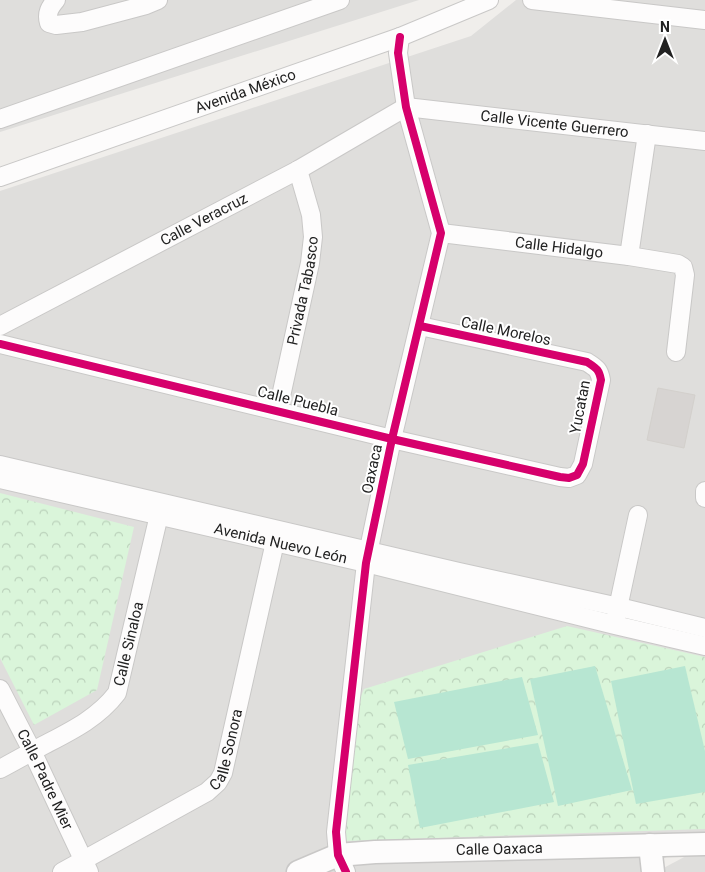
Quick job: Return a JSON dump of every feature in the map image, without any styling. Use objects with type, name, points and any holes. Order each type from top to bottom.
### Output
[{"type":"street","points":[[56,0],[48,11],[49,22],[56,25],[82,22],[158,0]]},
{"type":"street","points":[[0,119],[340,0]]},
{"type":"street","name":"Avenida México","points":[[0,177],[400,37],[489,0]]},
{"type":"street","points":[[532,0],[705,20]]},
{"type":"street","name":"Oaxaca","points":[[342,864],[336,832],[367,557],[392,438],[441,233],[406,107],[398,53],[400,37]]},
{"type":"street","name":"Calle Vicente Guerrero","points":[[406,107],[705,141]]},
{"type":"street","name":"Calle Veracruz","points":[[0,326],[298,170],[406,107]]},
{"type":"street","points":[[629,256],[646,134]]},
{"type":"street","name":"Privada Tabasco","points":[[278,410],[310,263],[313,237],[311,215],[298,170]]},
{"type":"street","name":"Calle Hidalgo","points":[[441,233],[629,256],[678,264],[682,267],[685,274],[676,352]]},
{"type":"street","name":"Calle Morelos","points":[[420,326],[587,362]]},
{"type":"street","name":"Calle Puebla","points":[[0,344],[560,477],[569,478],[577,475],[583,464]]},
{"type":"street","name":"Yucatan","points":[[583,464],[601,380],[600,373],[587,362]]},
{"type":"street","points":[[0,465],[30,479]]},
{"type":"street","name":"Avenida Nuevo León","points":[[0,479],[30,479],[568,604],[615,625],[681,640],[703,637]]},
{"type":"street","points":[[705,491],[705,498]]},
{"type":"street","name":"Calle Sinaloa","points":[[0,769],[91,719],[110,702],[116,693],[159,510]]},
{"type":"street","points":[[615,625],[638,515]]},
{"type":"street","name":"Calle Sonora","points":[[62,872],[86,866],[207,792],[218,782],[223,773],[277,537]]},
{"type":"street","points":[[568,604],[619,607],[684,623],[703,637]]},
{"type":"street","points":[[681,640],[684,623]]},
{"type":"street","name":"Calle Padre Mier","points":[[0,689],[32,751],[86,866]]},
{"type":"street","name":"Calle Oaxaca","points":[[298,872],[342,864],[374,852],[705,844]]},
{"type":"street","points":[[650,845],[653,872]]},
{"type":"shaded area","points":[[0,0],[419,0],[0,132]]},
{"type":"shaded area","points":[[516,0],[705,0],[705,835],[640,872],[0,872],[0,191],[471,36]]},
{"type":"shaded area","points":[[705,846],[705,872],[656,872]]},
{"type":"green space","points":[[0,493],[134,527],[97,690],[34,725],[0,658]]},
{"type":"green space","points":[[567,626],[705,657],[705,829],[346,841],[341,833],[359,701],[364,689]]},
{"type":"green space","points":[[595,666],[632,790],[558,806],[530,679]]},
{"type":"green space","points":[[685,666],[705,751],[705,792],[636,804],[611,681]]},
{"type":"green space","points":[[522,677],[538,735],[408,759],[394,702]]},
{"type":"green space","points":[[538,743],[554,802],[420,828],[408,765]]},
{"type":"building","points":[[658,388],[695,395],[684,448],[647,440]]},
{"type":"cycle path","points":[[346,872],[338,855],[336,832],[366,563],[392,439],[441,233],[406,107],[398,53],[400,37]]},
{"type":"cycle path","points":[[0,344],[392,439],[560,477],[569,478],[577,475],[583,464],[601,380],[595,367],[587,362],[420,326]]}]
